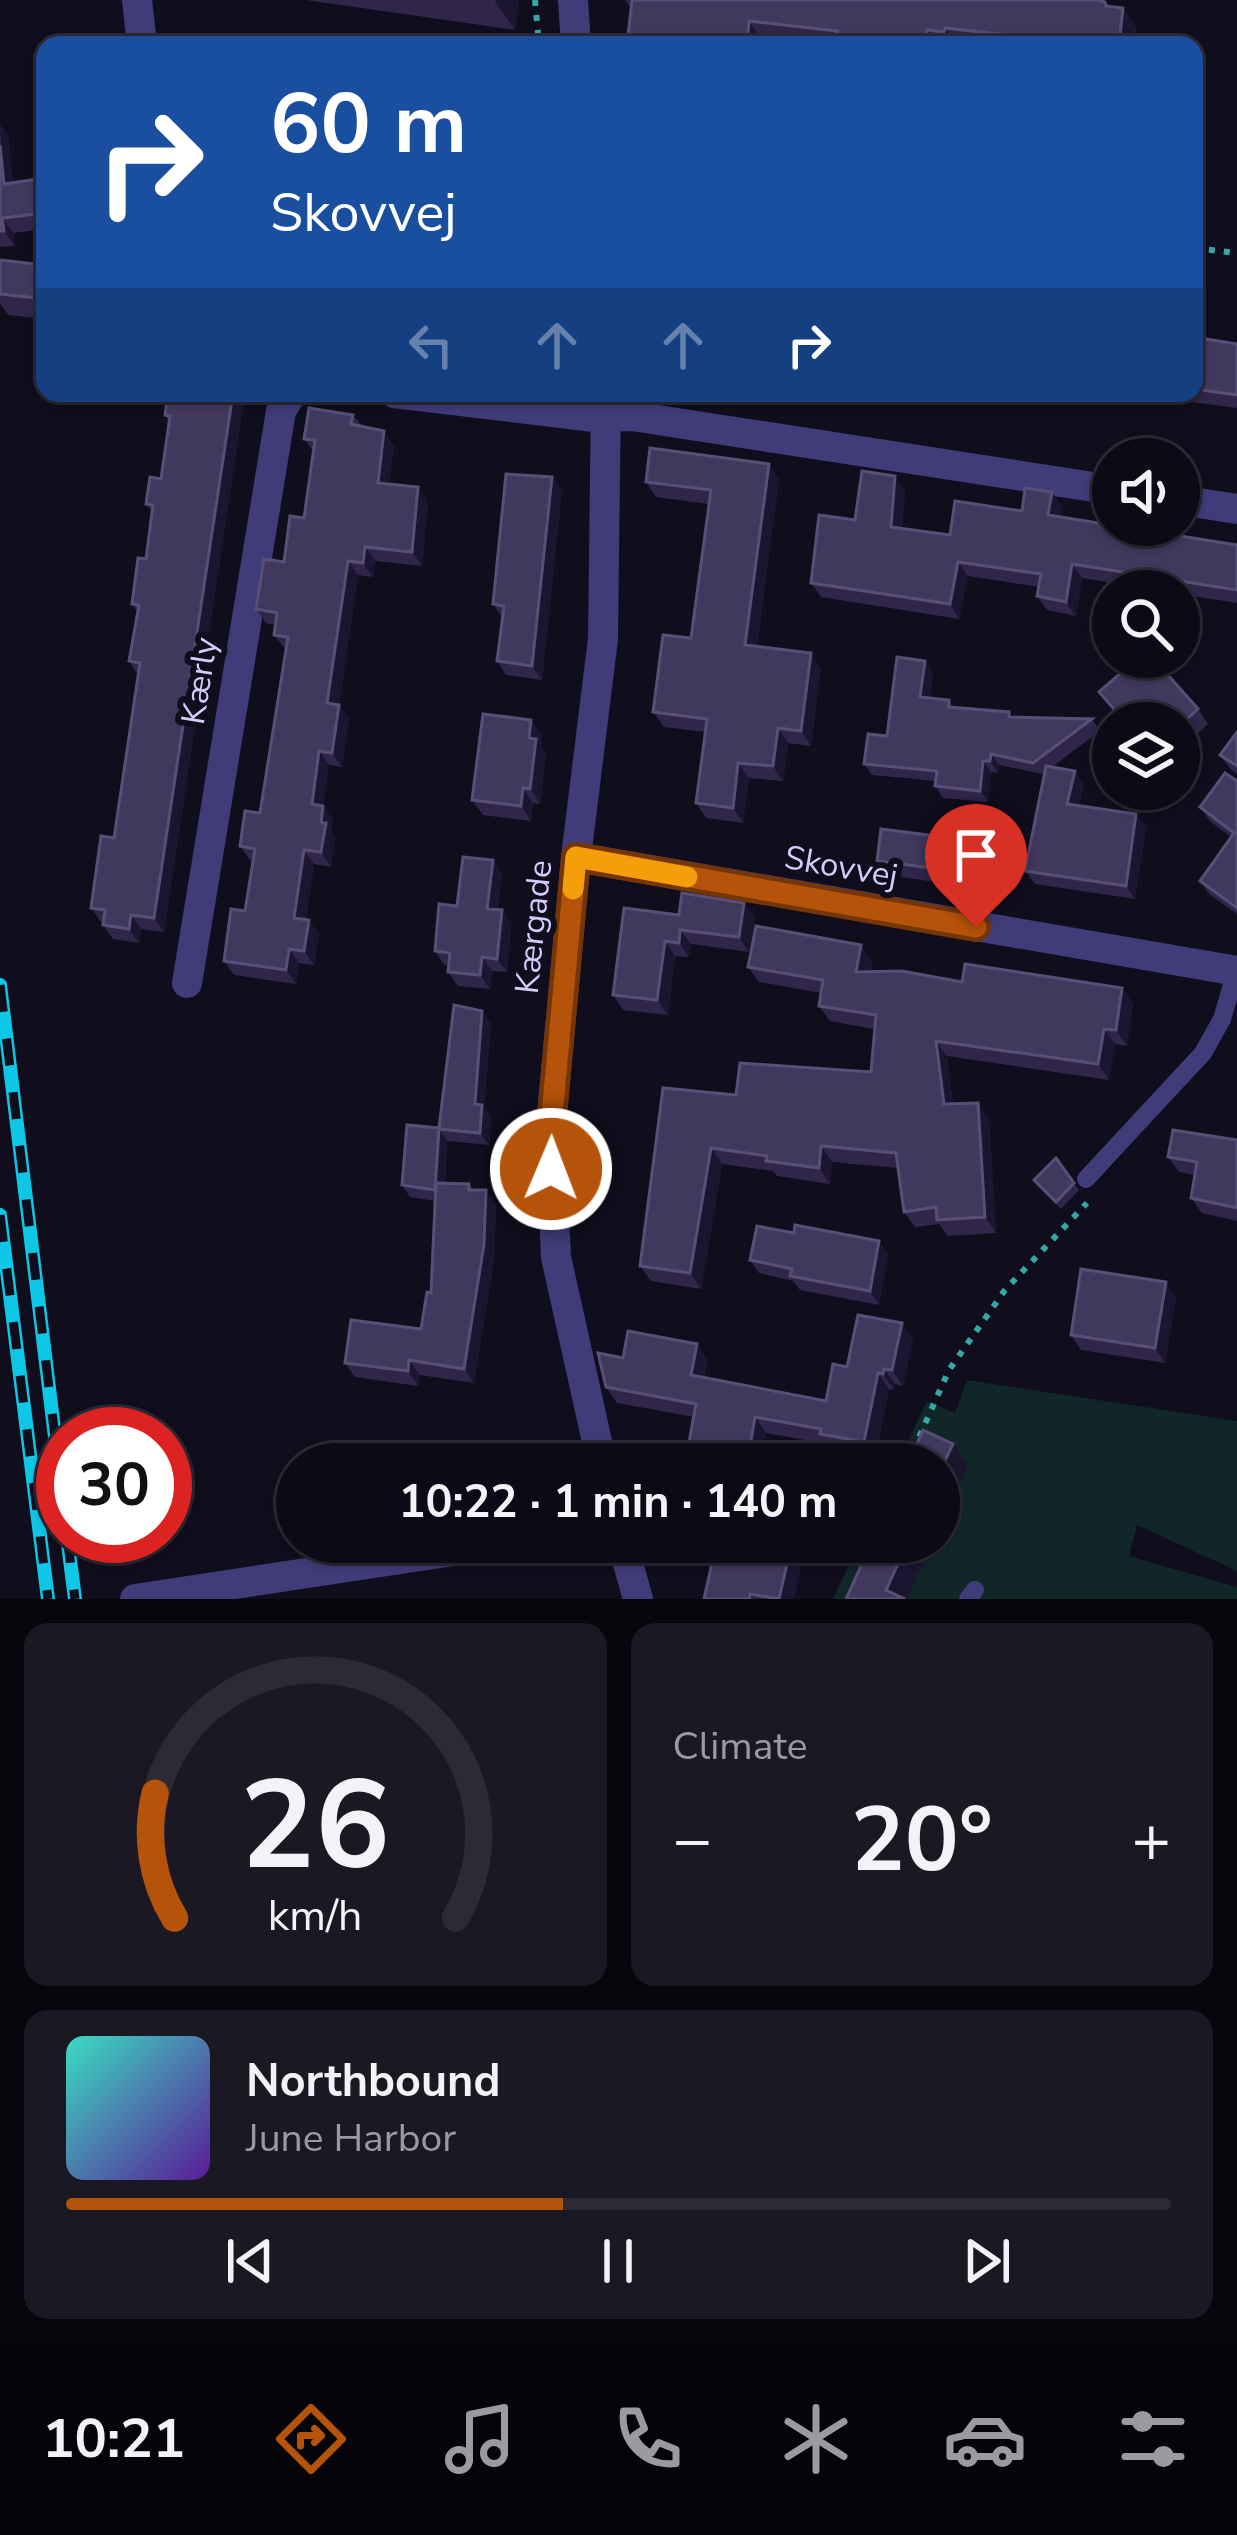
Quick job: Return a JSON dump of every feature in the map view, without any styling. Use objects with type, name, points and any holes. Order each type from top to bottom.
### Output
[{"type":"street","points":[[137,0],[141,36]]},
{"type":"street","points":[[572,0],[575,36]]},
{"type":"street","name":"Kærly","points":[[187,983],[281,411],[286,402]]},
{"type":"street","points":[[554,402],[607,405],[632,416],[1092,487]]},
{"type":"street","name":"Kærgade","points":[[597,1443],[556,1257],[550,1136],[576,857],[603,639],[607,405]]},
{"type":"street","points":[[1200,503],[1237,509]]},
{"type":"street","name":"Skovvej","points":[[576,857],[1237,971]]},
{"type":"street","points":[[135,1599],[378,1563]]},
{"type":"street","points":[[628,1563],[638,1599]]},
{"type":"lane","name":"Skovvej","points":[[1094,1184],[1203,1053],[1222,1019],[1237,971]]},
{"type":"path","points":[[535,0],[537,36]]},
{"type":"path","points":[[1203,249],[1237,253]]},
{"type":"path","points":[[916,1443],[949,1370],[1005,1290],[1094,1184]]},
{"type":"green space","points":[[967,1380],[1237,1421],[1237,1571],[1137,1525],[1129,1556],[1237,1587],[1237,1599],[833,1599],[850,1563],[960,1563],[960,1443],[907,1443],[927,1401],[955,1413]]},
{"type":"building","points":[[632,0],[1097,0],[1123,8],[1120,36],[1015,36],[945,28],[944,32],[927,30],[926,36],[836,36],[837,31],[749,21],[748,36],[628,36]]},
{"type":"building","points":[[0,145],[4,184],[36,179],[36,214],[2,218],[4,231],[0,231]]},
{"type":"building","points":[[0,260],[36,264],[36,298],[0,294]]},
{"type":"building","points":[[1203,338],[1237,344],[1237,395],[1203,390]]},
{"type":"building","points":[[167,402],[232,402],[154,918],[131,915],[129,929],[103,925],[105,910],[91,908],[101,836],[114,838],[140,663],[129,661],[139,605],[132,604],[138,558],[146,559],[153,505],[146,504],[150,477],[161,479],[170,416],[165,415]]},
{"type":"building","points":[[309,408],[353,415],[351,424],[384,431],[378,483],[418,487],[412,552],[365,547],[363,563],[348,561],[327,703],[339,705],[332,753],[319,751],[312,804],[323,806],[321,823],[326,823],[321,852],[304,850],[294,918],[309,920],[304,951],[289,949],[286,970],[224,961],[231,909],[245,911],[255,849],[240,846],[245,811],[260,813],[288,637],[274,635],[277,613],[256,609],[264,559],[284,562],[290,516],[304,518],[315,440],[304,439]]},
{"type":"building","points":[[650,448],[769,464],[745,645],[811,653],[801,731],[778,728],[773,766],[738,763],[733,808],[696,803],[707,719],[653,712],[663,635],[691,638],[711,490],[646,482]]},
{"type":"building","points":[[862,471],[895,476],[891,527],[950,535],[955,501],[1022,511],[1025,488],[1052,492],[1048,515],[1092,522],[1092,546],[1200,546],[1200,539],[1237,545],[1237,590],[1200,584],[1200,570],[1110,570],[1072,564],[1066,602],[1037,596],[1041,574],[958,562],[950,604],[811,583],[819,515],[855,520]]},
{"type":"building","points":[[506,474],[552,477],[532,666],[497,661],[504,606],[493,604]]},
{"type":"building","points":[[897,657],[925,661],[920,697],[949,700],[949,707],[1009,712],[1009,717],[1092,719],[1033,763],[991,754],[990,761],[983,761],[980,791],[935,786],[937,771],[864,764],[868,734],[887,736]]},
{"type":"building","points":[[1115,678],[1171,678],[1192,702],[1108,702],[1099,692]]},
{"type":"building","points":[[483,714],[531,720],[529,738],[536,739],[530,789],[523,788],[521,806],[472,800]]},
{"type":"building","points":[[1237,732],[1237,766],[1220,755]]},
{"type":"building","points":[[1046,766],[1075,771],[1067,804],[1136,814],[1126,886],[1025,871]]},
{"type":"building","points":[[1225,773],[1237,781],[1237,908],[1200,881],[1234,833],[1200,807]]},
{"type":"building","points":[[881,829],[937,836],[932,868],[877,861]]},
{"type":"building","points":[[463,857],[493,860],[487,909],[502,910],[497,959],[482,957],[480,975],[448,972],[450,953],[435,951],[439,904],[457,906]]},
{"type":"building","points":[[682,893],[744,903],[739,937],[680,930],[679,943],[665,941],[657,1000],[613,995],[624,908],[679,915]]},
{"type":"building","points":[[756,926],[861,945],[856,972],[902,971],[962,982],[965,964],[1122,988],[1116,1030],[1104,1029],[1098,1064],[936,1041],[944,1104],[978,1103],[985,1217],[937,1220],[936,1207],[904,1212],[896,1153],[821,1146],[819,1168],[711,1148],[690,1273],[640,1266],[663,1088],[736,1095],[740,1063],[871,1072],[876,1015],[819,1006],[823,980],[748,967]]},
{"type":"building","points":[[454,1005],[482,1011],[475,1104],[482,1105],[480,1133],[439,1129],[435,1190],[402,1185],[407,1125],[439,1128]]},
{"type":"building","points":[[1173,1130],[1237,1140],[1237,1208],[1191,1198],[1197,1162],[1168,1157]]},
{"type":"building","points":[[1056,1158],[1074,1183],[1056,1202],[1034,1180]]},
{"type":"building","points":[[436,1183],[486,1190],[484,1244],[464,1369],[409,1360],[408,1371],[345,1363],[351,1320],[421,1329],[427,1292],[431,1293]]},
{"type":"building","points":[[795,1225],[879,1241],[870,1291],[790,1276],[792,1269],[750,1260],[757,1226],[794,1233]]},
{"type":"building","points":[[1081,1269],[1166,1282],[1155,1348],[1071,1335]]},
{"type":"building","points":[[858,1315],[902,1323],[892,1370],[878,1373],[864,1442],[755,1417],[751,1443],[689,1443],[696,1404],[606,1387],[598,1353],[623,1358],[628,1331],[697,1344],[691,1375],[826,1401],[833,1364],[847,1367]]},
{"type":"building","points":[[923,1430],[951,1443],[917,1443]]},
{"type":"building","points":[[712,1563],[787,1563],[779,1599],[750,1594],[749,1599],[704,1599]]},
{"type":"building","points":[[862,1563],[898,1563],[886,1590],[905,1599],[846,1599]]},
{"type":"railway","points":[[0,985],[51,1407]]},
{"type":"railway","points":[[0,1215],[48,1599]]},
{"type":"railway","points":[[70,1563],[75,1599]]},
{"type":"slow traffic","points":[[573,889],[576,857],[687,877]]},
{"type":"route","points":[[551,1169],[550,1136],[576,857],[976,927]]}]
